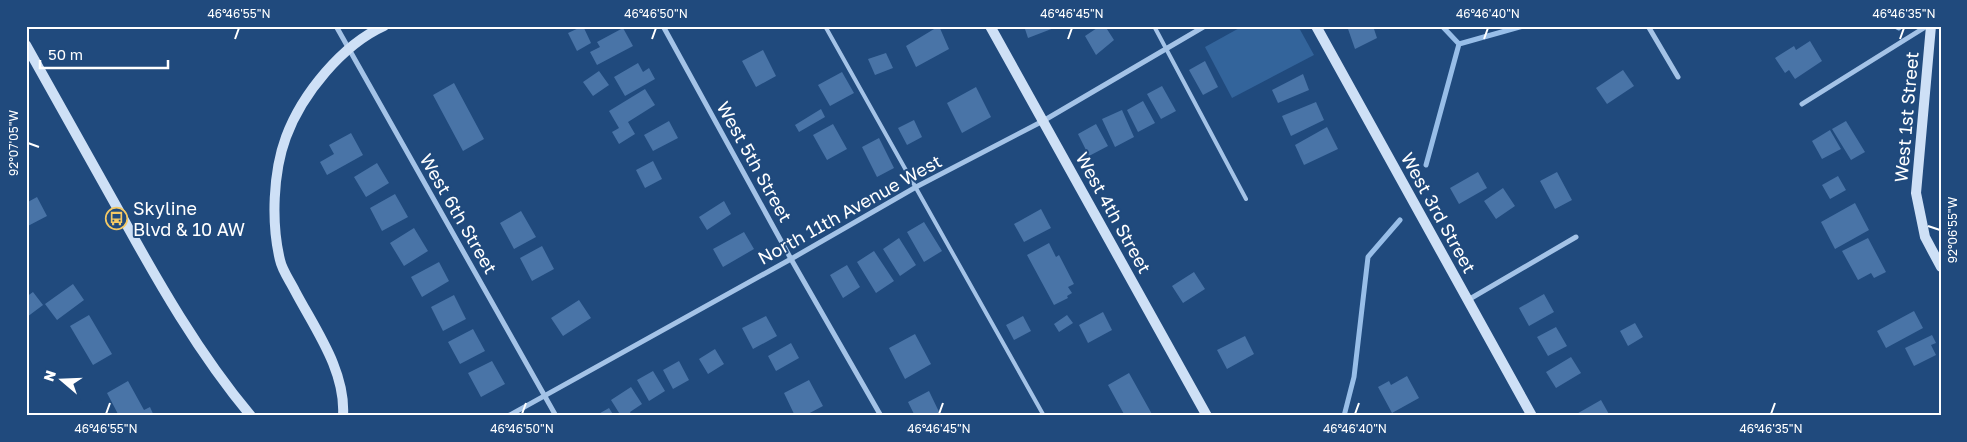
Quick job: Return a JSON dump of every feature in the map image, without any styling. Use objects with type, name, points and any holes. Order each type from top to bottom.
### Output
[{"type":"street","name":"West 6th Street","points":[[336,26],[556,416]]},
{"type":"street","points":[[343,416],[344,402],[335,368],[280,262],[275,220],[276,179],[286,136],[312,88],[348,49],[384,26]]},
{"type":"street","name":"West 5th Street","points":[[663,26],[791,259],[881,416]]},
{"type":"street","name":"West 4th Street","points":[[990,26],[1207,416]]},
{"type":"street","name":"North 11th Avenue West","points":[[508,416],[791,259],[916,187],[1042,121],[1205,26]]},
{"type":"street","name":"West 3rd Street","points":[[1316,26],[1532,416]]},
{"type":"street","points":[[1648,26],[1678,77]]},
{"type":"street","points":[[1802,104],[1927,26]]},
{"type":"street","name":"West 1st Street","points":[[1931,26],[1916,193],[1925,237],[1941,267]]},
{"type":"street","points":[[26,45],[146,260],[188,330],[251,416]]},
{"type":"street","points":[[1468,300],[1576,236]]},
{"type":"lane","points":[[825,26],[1044,416]]},
{"type":"lane","points":[[1154,26],[1246,199]]},
{"type":"shaded area","points":[[1243,26],[1298,26],[1314,55],[1232,98],[1205,47]]},
{"type":"building","points":[[583,26],[591,43],[577,51],[568,33]]},
{"type":"building","points":[[939,26],[949,49],[916,67],[906,46]]},
{"type":"building","points":[[1024,26],[1053,26],[1054,28],[1028,38]]},
{"type":"building","points":[[1100,26],[1105,26],[1114,40],[1096,55],[1085,36]]},
{"type":"building","points":[[1347,26],[1373,26],[1377,38],[1355,49]]},
{"type":"building","points":[[623,28],[633,46],[597,65],[590,52],[600,47],[597,42]]},
{"type":"building","points":[[1810,41],[1822,61],[1795,79],[1789,70],[1785,73],[1775,58],[1794,46],[1796,50]]},
{"type":"building","points":[[763,50],[776,76],[756,87],[742,61]]},
{"type":"building","points":[[886,53],[893,68],[875,75],[868,59]]},
{"type":"building","points":[[1205,61],[1218,87],[1203,95],[1189,70]]},
{"type":"building","points":[[638,63],[643,72],[649,68],[655,79],[625,96],[614,77]]},
{"type":"building","points":[[1623,70],[1634,86],[1607,104],[1596,88]]},
{"type":"building","points":[[599,71],[609,85],[593,96],[583,82]]},
{"type":"building","points":[[842,72],[854,93],[830,106],[818,85]]},
{"type":"building","points":[[1303,74],[1309,90],[1278,103],[1272,90]]},
{"type":"building","points":[[454,83],[484,139],[463,151],[433,95]]},
{"type":"building","points":[[1162,86],[1176,111],[1161,119],[1147,94]]},
{"type":"building","points":[[976,87],[991,117],[962,133],[947,103]]},
{"type":"building","points":[[645,89],[655,105],[628,122],[635,134],[619,144],[612,132],[619,128],[609,111]]},
{"type":"building","points":[[1143,101],[1155,123],[1138,132],[1127,110]]},
{"type":"building","points":[[1316,102],[1324,120],[1291,136],[1282,116]]},
{"type":"building","points":[[821,109],[825,117],[799,132],[795,125]]},
{"type":"building","points":[[1122,110],[1134,137],[1115,147],[1102,119]]},
{"type":"building","points":[[914,120],[922,137],[907,145],[898,128]]},
{"type":"building","points":[[669,121],[678,138],[653,151],[644,135]]},
{"type":"building","points":[[1846,121],[1865,152],[1851,160],[1832,129]]},
{"type":"building","points":[[833,124],[847,149],[827,160],[813,135]]},
{"type":"building","points":[[1096,124],[1108,146],[1089,156],[1078,134]]},
{"type":"building","points":[[1327,127],[1338,149],[1304,165],[1295,145]]},
{"type":"building","points":[[1830,130],[1841,149],[1822,159],[1812,141]]},
{"type":"building","points":[[351,133],[363,155],[327,175],[320,162],[334,154],[329,145]]},
{"type":"building","points":[[879,138],[894,168],[877,177],[862,147]]},
{"type":"building","points":[[653,161],[662,179],[645,188],[636,170]]},
{"type":"building","points":[[377,163],[389,183],[366,197],[354,177]]},
{"type":"building","points":[[1478,172],[1487,188],[1459,204],[1450,188]]},
{"type":"building","points":[[1557,172],[1572,200],[1555,209],[1540,181]]},
{"type":"building","points":[[1838,176],[1846,190],[1830,199],[1822,185]]},
{"type":"building","points":[[1503,188],[1515,206],[1496,219],[1484,201]]},
{"type":"building","points":[[395,194],[408,217],[382,231],[370,208]]},
{"type":"building","points":[[37,197],[47,216],[26,227],[26,203]]},
{"type":"building","points":[[724,201],[731,214],[707,230],[699,217]]},
{"type":"building","points":[[1855,203],[1869,230],[1835,249],[1821,222]]},
{"type":"building","points":[[1041,209],[1051,228],[1024,242],[1014,224]]},
{"type":"building","points":[[521,211],[536,237],[514,249],[500,223]]},
{"type":"building","points":[[924,222],[942,251],[924,262],[907,232]]},
{"type":"building","points":[[414,228],[428,251],[404,266],[390,243]]},
{"type":"building","points":[[744,232],[754,249],[723,267],[713,249]]},
{"type":"building","points":[[899,238],[916,265],[900,276],[883,249]]},
{"type":"building","points":[[1868,238],[1886,272],[1874,278],[1871,273],[1858,280],[1842,251]]},
{"type":"building","points":[[1049,243],[1056,257],[1059,255],[1074,284],[1068,287],[1072,293],[1067,296],[1068,298],[1054,305],[1027,255]]},
{"type":"building","points":[[542,246],[554,269],[532,281],[520,258]]},
{"type":"building","points":[[874,251],[894,281],[876,293],[857,262]]},
{"type":"building","points":[[439,262],[449,281],[422,297],[411,277]]},
{"type":"building","points":[[847,265],[860,287],[843,298],[830,275]]},
{"type":"building","points":[[1194,272],[1205,289],[1183,303],[1172,286]]},
{"type":"building","points":[[73,284],[84,300],[57,320],[45,304]]},
{"type":"building","points":[[33,292],[43,305],[27,317],[26,297]]},
{"type":"building","points":[[1544,294],[1554,312],[1529,326],[1519,308]]},
{"type":"building","points":[[454,295],[466,319],[443,331],[431,307]]},
{"type":"building","points":[[579,300],[591,318],[563,336],[551,318]]},
{"type":"building","points":[[1914,311],[1923,328],[1886,348],[1877,331]]},
{"type":"building","points":[[1103,312],[1112,330],[1088,343],[1079,325]]},
{"type":"building","points":[[89,315],[112,354],[93,365],[70,326]]},
{"type":"building","points":[[1067,315],[1073,323],[1059,332],[1054,324]]},
{"type":"building","points":[[766,316],[777,336],[753,349],[742,328]]},
{"type":"building","points":[[1023,316],[1031,331],[1014,340],[1006,325]]},
{"type":"building","points":[[1635,323],[1643,337],[1628,346],[1620,331]]},
{"type":"building","points":[[1556,327],[1567,346],[1548,356],[1537,337]]},
{"type":"building","points":[[473,329],[485,351],[460,364],[448,342]]},
{"type":"building","points":[[915,334],[931,364],[905,379],[889,348]]},
{"type":"building","points":[[1932,335],[1936,343],[1931,345],[1936,355],[1914,366],[1905,348]]},
{"type":"building","points":[[1245,336],[1254,354],[1227,369],[1217,350]]},
{"type":"building","points":[[791,343],[799,358],[776,371],[768,356]]},
{"type":"building","points":[[715,349],[724,364],[708,374],[699,359]]},
{"type":"building","points":[[1571,357],[1581,373],[1556,388],[1546,372]]},
{"type":"building","points":[[492,361],[505,384],[481,397],[468,373]]},
{"type":"building","points":[[679,361],[689,380],[673,389],[663,370]]},
{"type":"building","points":[[653,371],[665,391],[649,401],[637,380]]},
{"type":"building","points":[[1129,373],[1153,416],[1125,416],[1108,385]]},
{"type":"building","points":[[1407,376],[1419,398],[1392,413],[1378,387],[1389,381],[1391,385]]},
{"type":"building","points":[[809,380],[823,406],[804,416],[795,416],[784,393]]},
{"type":"building","points":[[128,381],[144,410],[150,407],[154,416],[119,416],[107,393]]},
{"type":"building","points":[[631,387],[642,404],[630,412],[632,416],[621,416],[611,400]]},
{"type":"building","points":[[929,391],[941,416],[915,416],[908,402]]},
{"type":"building","points":[[1601,400],[1610,416],[1573,416]]},
{"type":"building","points":[[609,408],[614,416],[595,416]]},
{"type":"waterway","points":[[1442,26],[1459,44]]},
{"type":"waterway","points":[[1426,165],[1459,44],[1523,26]]},
{"type":"waterway","points":[[1895,26],[1899,28]]},
{"type":"waterway","points":[[1344,416],[1354,377],[1368,257],[1400,220]]},
{"type":"place","name":"Skyline Blvd & 10 AW","points":[[117,219]]}]
